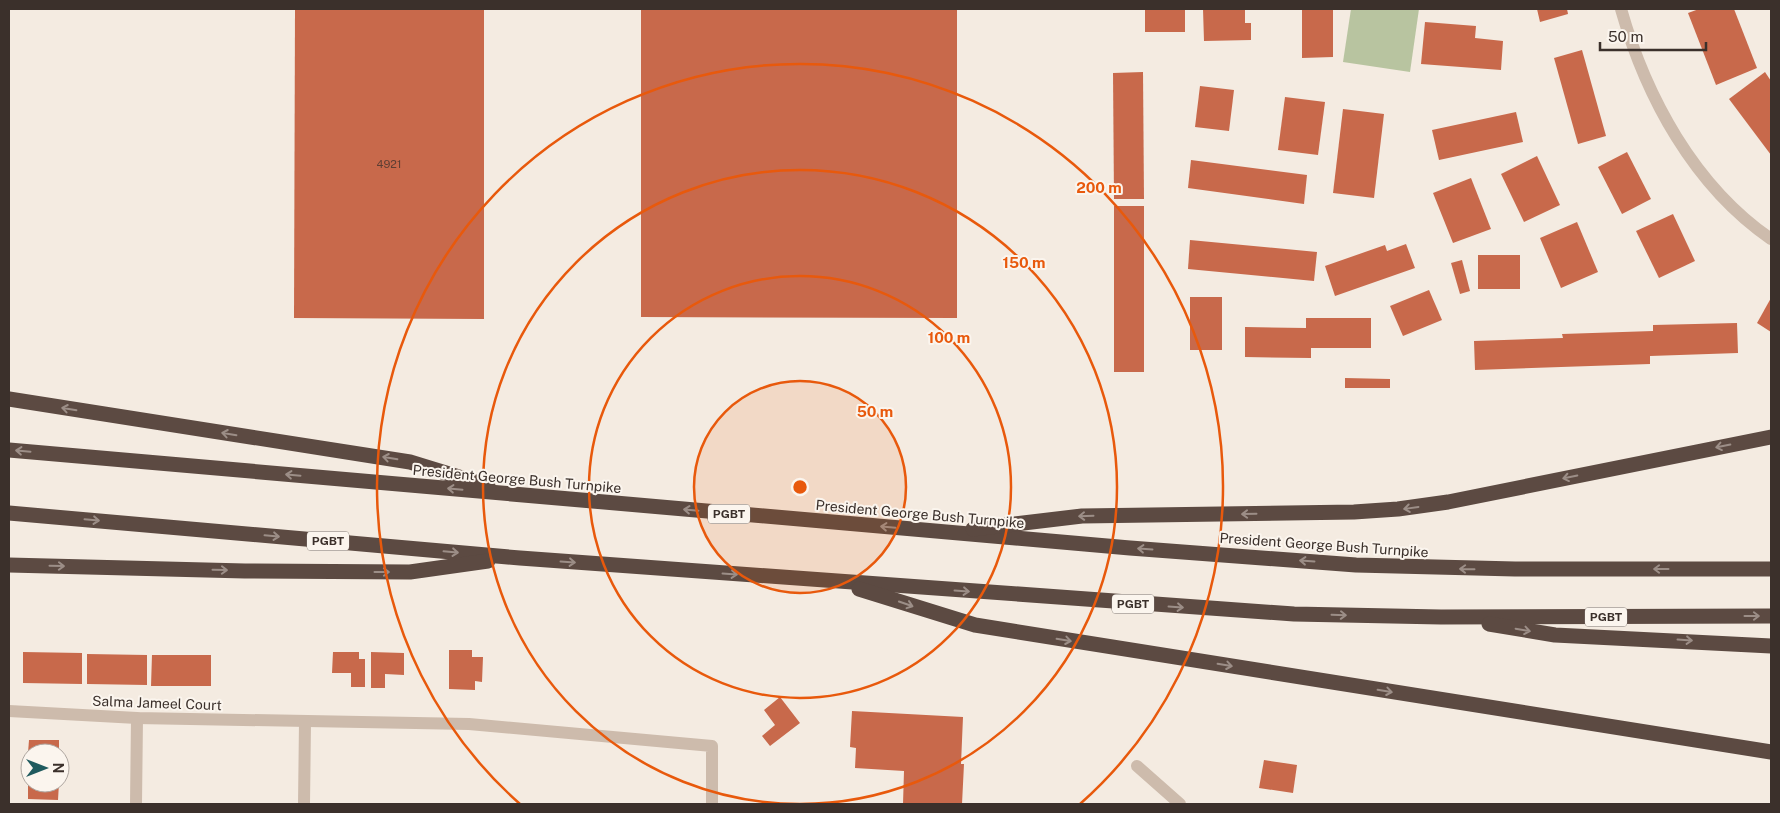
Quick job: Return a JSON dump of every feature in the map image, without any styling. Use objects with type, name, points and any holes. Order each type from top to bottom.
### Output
[{"type":"highway","points":[[9,399],[410,462],[521,495]]},
{"type":"highway","points":[[936,532],[1082,516],[1398,510],[1448,502],[1618,466],[1771,437]]},
{"type":"highway","name":"President George Bush Turnpike","points":[[9,450],[1149,550],[1394,567],[1771,570]]},
{"type":"highway","name":"PGBT","points":[[9,513],[520,558],[1284,614],[1441,617],[1771,616]]},
{"type":"highway","points":[[9,565],[245,571],[410,572],[520,558]]},
{"type":"highway","points":[[1710,570],[1771,560]]},
{"type":"highway","points":[[826,581],[854,587],[975,625],[1771,752]]},
{"type":"highway","points":[[1441,617],[1555,635],[1771,646]]},
{"type":"street","points":[[1621,9],[1635,54],[1677,139],[1721,198],[1771,239]]},
{"type":"street","name":"Salma Jameel Court","points":[[9,711],[137,718],[469,724],[712,746],[712,804]]},
{"type":"street","points":[[136,804],[137,718]]},
{"type":"street","points":[[304,722],[304,804]]},
{"type":"street","points":[[1136,766],[1180,804]]},
{"type":"green space","points":[[1351,9],[1419,9],[1410,72],[1343,62]]},
{"type":"building","points":[[295,9],[484,9],[484,319],[294,318]]},
{"type":"building","points":[[641,9],[957,9],[957,318],[641,317]]},
{"type":"building","points":[[1145,9],[1185,9],[1185,32],[1145,32]]},
{"type":"building","points":[[1203,9],[1245,9],[1245,23],[1251,23],[1251,40],[1204,41]]},
{"type":"building","points":[[1302,9],[1333,9],[1333,57],[1302,58]]},
{"type":"building","points":[[1537,9],[1567,9],[1568,14],[1540,22]]},
{"type":"building","points":[[1699,9],[1734,9],[1757,68],[1716,85],[1688,13]]},
{"type":"building","points":[[1425,22],[1476,26],[1475,38],[1503,41],[1501,70],[1421,64]]},
{"type":"building","points":[[1582,50],[1606,136],[1578,144],[1554,58]]},
{"type":"building","points":[[1143,72],[1144,199],[1114,199],[1113,73]]},
{"type":"building","points":[[1765,72],[1771,81],[1771,155],[1729,99]]},
{"type":"building","points":[[1200,86],[1234,90],[1229,131],[1195,127]]},
{"type":"building","points":[[1285,97],[1325,102],[1318,155],[1278,150]]},
{"type":"building","points":[[1343,109],[1384,114],[1374,198],[1333,193]]},
{"type":"building","points":[[1516,112],[1523,142],[1439,160],[1432,130]]},
{"type":"building","points":[[1627,152],[1651,199],[1622,214],[1598,167]]},
{"type":"building","points":[[1537,156],[1560,205],[1524,222],[1501,174]]},
{"type":"building","points":[[1191,160],[1307,175],[1304,204],[1188,188]]},
{"type":"building","points":[[1471,178],[1491,229],[1453,243],[1433,193]]},
{"type":"building","points":[[1114,206],[1144,206],[1144,372],[1114,372]]},
{"type":"building","points":[[1673,214],[1695,261],[1659,278],[1636,231]]},
{"type":"building","points":[[1577,222],[1598,272],[1561,288],[1540,238]]},
{"type":"building","points":[[1190,240],[1317,252],[1314,281],[1188,269]]},
{"type":"building","points":[[1406,244],[1415,268],[1335,296],[1325,266],[1385,245],[1387,251]]},
{"type":"building","points":[[1478,255],[1520,255],[1520,289],[1478,289]]},
{"type":"building","points":[[1462,260],[1470,291],[1460,294],[1451,263]]},
{"type":"building","points":[[1429,290],[1442,320],[1403,336],[1390,306]]},
{"type":"building","points":[[1190,297],[1222,297],[1222,350],[1190,350]]},
{"type":"building","points":[[1771,298],[1771,332],[1757,323]]},
{"type":"building","points":[[1306,318],[1371,318],[1371,348],[1311,348],[1311,358],[1245,357],[1245,327],[1306,328]]},
{"type":"building","points":[[1737,323],[1738,353],[1650,356],[1650,364],[1475,370],[1474,341],[1563,338],[1562,334],[1653,331],[1653,325]]},
{"type":"building","points":[[1345,378],[1390,379],[1390,388],[1345,388]]},
{"type":"building","points":[[449,650],[472,650],[472,657],[483,657],[482,682],[475,681],[475,690],[449,689]]},
{"type":"building","points":[[23,652],[82,653],[82,684],[23,683]]},
{"type":"building","points":[[333,652],[359,652],[359,659],[365,659],[365,687],[351,687],[351,673],[332,673]]},
{"type":"building","points":[[371,652],[404,653],[404,675],[385,674],[385,688],[371,688]]},
{"type":"building","points":[[87,654],[147,655],[147,685],[87,684]]},
{"type":"building","points":[[152,655],[211,655],[211,686],[151,686]]},
{"type":"building","points":[[780,697],[800,723],[770,746],[762,736],[775,725],[764,710]]},
{"type":"building","points":[[852,711],[963,717],[961,764],[964,764],[962,804],[903,804],[904,771],[855,768],[856,748],[850,747]]},
{"type":"building","points":[[29,740],[59,740],[59,743],[29,743]]},
{"type":"building","points":[[1264,760],[1297,765],[1293,793],[1259,788]]},
{"type":"building","points":[[28,793],[58,793],[58,800],[28,799]]}]
